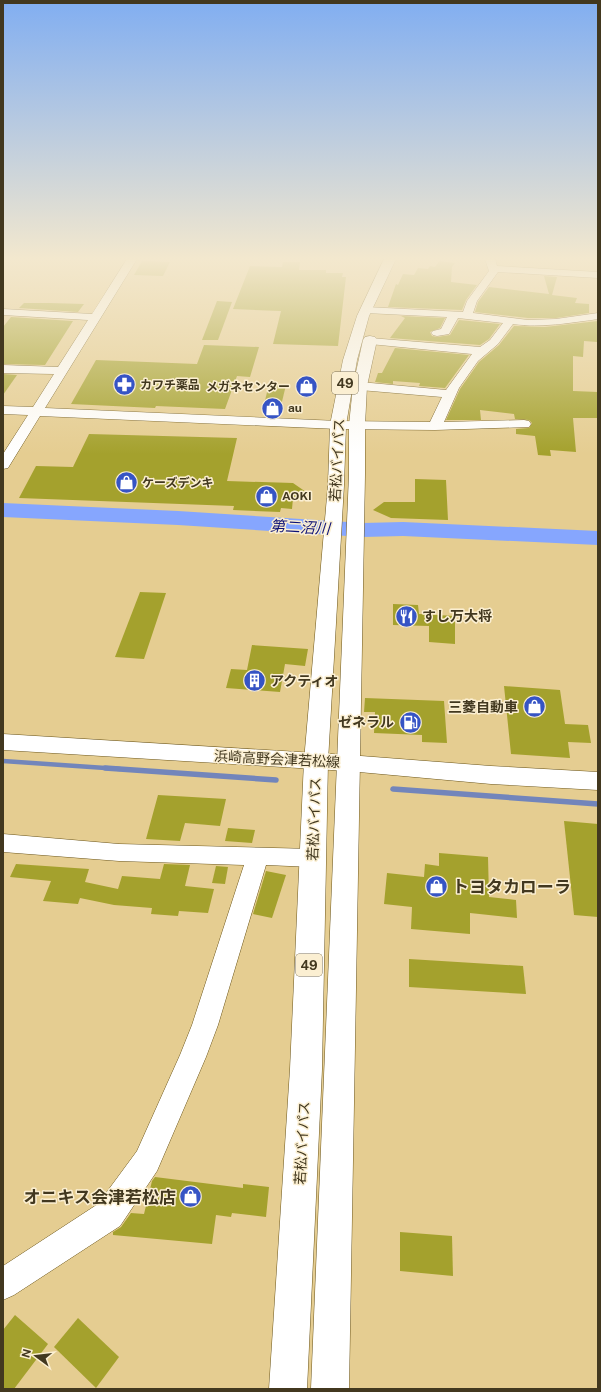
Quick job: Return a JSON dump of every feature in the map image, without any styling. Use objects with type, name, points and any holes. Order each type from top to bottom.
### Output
[{"type":"main road","name":"若松バイパス","points":[[330,1389],[348,763],[344,529],[338,425],[350,360],[367,324]]},
{"type":"main road","name":"若松バイパス","points":[[288,1389],[306,1069],[316,761],[357,425],[360,386],[370,341],[372,324]]},
{"type":"main road","name":"浜崎高野会津若松線","points":[[3,742],[348,763],[491,775],[598,781]]},
{"type":"street","points":[[4,461],[91,324]]},
{"type":"street","points":[[437,333],[446,332],[450,324]]},
{"type":"street","points":[[435,426],[450,394],[474,358],[494,342],[508,324]]},
{"type":"street","points":[[370,341],[483,351]]},
{"type":"street","points":[[3,369],[61,371]]},
{"type":"street","points":[[360,386],[450,394]]},
{"type":"street","points":[[3,410],[338,425],[435,426],[524,424]]},
{"type":"street","points":[[3,843],[118,853],[313,858]]},
{"type":"street","points":[[3,1284],[109,1215],[148,1161],[193,1057],[205,1025],[258,856]]},
{"type":"building","points":[[5,324],[71,324],[45,365],[3,364],[3,327]]},
{"type":"building","points":[[208,324],[224,324],[218,340],[202,340]]},
{"type":"building","points":[[278,324],[341,324],[338,346],[273,344]]},
{"type":"building","points":[[401,324],[442,324],[440,328],[430,332],[432,336],[437,337],[450,335],[457,324],[500,324],[489,339],[480,345],[390,338]]},
{"type":"building","points":[[572,324],[598,324],[597,342],[584,341],[583,357],[573,356],[573,391],[598,392],[598,418],[573,418],[576,452],[550,450],[551,456],[538,455],[535,436],[516,434],[516,429],[529,428],[532,423],[529,420],[515,419],[514,414],[480,410],[481,420],[446,420],[460,389],[479,362],[499,345],[514,326],[545,327]]},
{"type":"building","points":[[204,345],[259,347],[250,377],[237,376],[225,409],[156,406],[155,408],[71,404],[96,360],[197,364]]},
{"type":"building","points":[[395,348],[469,355],[445,388],[419,386],[420,383],[393,381],[393,384],[375,382],[378,373],[382,373]]},
{"type":"building","points":[[3,374],[17,375],[3,395]]},
{"type":"building","points":[[269,384],[286,385],[279,414],[262,413]]},
{"type":"building","name":"ケーズデンキ","points":[[89,434],[237,438],[227,481],[293,483],[306,492],[293,498],[292,509],[281,508],[280,512],[233,510],[234,506],[19,498],[36,466],[73,467]]},
{"type":"building","points":[[415,479],[446,480],[448,520],[391,518],[373,510],[384,502],[415,502]]},
{"type":"building","points":[[140,592],[166,593],[144,659],[115,657]]},
{"type":"building","points":[[393,604],[418,605],[419,614],[455,616],[455,644],[429,642],[429,626],[393,625]]},
{"type":"building","points":[[252,645],[308,649],[305,666],[285,664],[280,692],[226,688],[231,669],[247,670]]},
{"type":"building","name":"三菱自動車","points":[[504,686],[560,690],[565,724],[588,725],[591,743],[568,742],[570,758],[511,754]]},
{"type":"building","name":"ゼネラル","points":[[365,698],[444,701],[447,743],[422,742],[422,735],[374,733],[375,712],[364,712]]},
{"type":"building","points":[[158,795],[226,799],[220,826],[185,823],[180,841],[146,839]]},
{"type":"building","points":[[564,821],[598,824],[598,917],[574,915]]},
{"type":"building","points":[[228,828],[255,830],[252,843],[225,841]]},
{"type":"building","name":"トヨタカローラ","points":[[439,853],[488,857],[489,897],[516,900],[517,918],[470,913],[470,934],[411,929],[412,907],[384,904],[387,873],[424,877],[425,864],[439,866]]},
{"type":"building","points":[[16,864],[89,869],[85,882],[118,889],[122,876],[160,879],[164,864],[190,865],[185,886],[214,889],[208,913],[179,911],[178,916],[151,914],[152,908],[114,905],[80,898],[78,904],[43,901],[51,881],[10,877]]},
{"type":"building","points":[[216,866],[228,867],[225,884],[212,883]]},
{"type":"building","points":[[266,871],[286,875],[272,918],[253,914]]},
{"type":"building","points":[[409,959],[523,966],[526,994],[409,987]]},
{"type":"building","points":[[155,1177],[243,1188],[243,1184],[269,1187],[266,1217],[232,1213],[231,1217],[216,1215],[212,1244],[113,1235],[113,1232],[121,1227],[131,1213],[144,1214],[152,1181]]},
{"type":"building","points":[[400,1232],[452,1236],[453,1276],[400,1271]]},
{"type":"building","points":[[15,1315],[48,1344],[14,1389],[3,1389],[3,1330]]},
{"type":"building","points":[[78,1318],[119,1357],[96,1388],[54,1347]]},
{"type":"waterway","name":"第二沼川","points":[[3,510],[178,518],[363,530],[403,529],[598,538]]},
{"type":"waterway","points":[[3,761],[120,769]]},
{"type":"waterway","points":[[105,768],[276,780]]},
{"type":"waterway","points":[[393,789],[598,804]]},
{"type":"place","name":"カワチ薬品","points":[[124,385]]},
{"type":"place","name":"メガネセンター","points":[[306,387]]},
{"type":"place","name":"au","points":[[272,408]]},
{"type":"place","name":"ケーズデンキ","points":[[127,483]]},
{"type":"place","name":"AOKI","points":[[267,496]]},
{"type":"place","name":"すし万大将","points":[[406,616]]},
{"type":"place","name":"アクティオ","points":[[255,681]]},
{"type":"place","name":"三菱自動車","points":[[534,707]]},
{"type":"place","name":"ゼネラル","points":[[410,722]]},
{"type":"place","name":"トヨタカローラ","points":[[437,887]]},
{"type":"place","name":"オニキス会津若松店","points":[[191,1197]]}]
